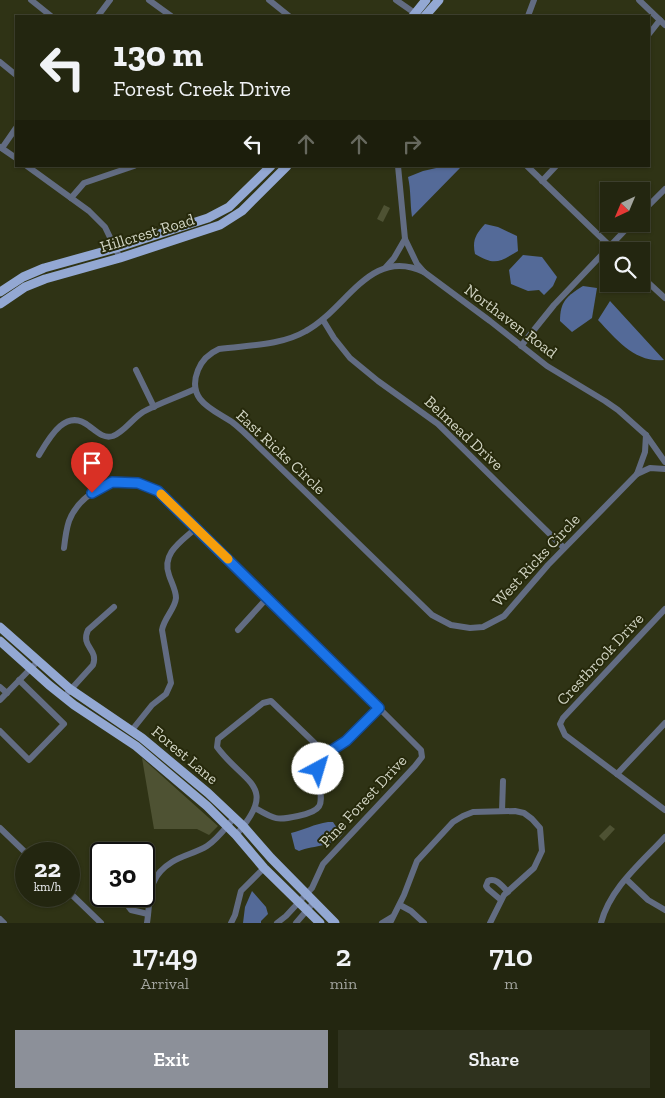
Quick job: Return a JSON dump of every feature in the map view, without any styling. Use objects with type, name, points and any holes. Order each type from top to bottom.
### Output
[{"type":"main road","points":[[415,15],[426,0]]},
{"type":"main road","points":[[426,15],[439,0]]},
{"type":"main road","name":"Hillcrest Road","points":[[0,292],[23,277],[44,268],[116,248],[222,212],[270,167]]},
{"type":"main road","name":"Hillcrest Road","points":[[0,304],[25,287],[45,278],[120,258],[210,229],[227,221],[246,207],[286,167]]},
{"type":"main road","name":"Forest Lane","points":[[0,627],[70,689],[132,730],[208,793],[243,826],[270,858],[336,923]]},
{"type":"main road","name":"Forest Lane","points":[[0,641],[64,697],[136,746],[199,800],[224,829],[236,834],[264,868],[320,923]]},
{"type":"main road","points":[[136,746],[142,738]]},
{"type":"street","points":[[31,0],[50,15]]},
{"type":"street","points":[[99,15],[110,0]]},
{"type":"street","points":[[149,0],[169,15]]},
{"type":"street","points":[[269,0],[288,15]]},
{"type":"street","points":[[396,0],[415,15]]},
{"type":"street","points":[[528,15],[534,0]]},
{"type":"street","points":[[639,0],[662,22],[650,33]]},
{"type":"street","points":[[0,62],[15,74]]},
{"type":"street","points":[[15,129],[1,147],[15,157]]},
{"type":"street","points":[[28,167],[89,210],[105,227],[120,258]]},
{"type":"street","name":"Northaven Road","points":[[398,167],[405,239],[417,264],[424,272],[558,374],[605,401],[632,421],[646,434],[665,462]]},
{"type":"street","points":[[528,167],[605,242]]},
{"type":"street","points":[[542,181],[555,167]]},
{"type":"street","points":[[71,198],[84,183],[124,168]]},
{"type":"street","points":[[650,204],[665,189]]},
{"type":"street","points":[[617,242],[625,232]]},
{"type":"street","points":[[39,456],[50,437],[68,421],[80,420],[103,435],[112,436],[120,432],[144,411],[196,389],[196,373],[199,366],[212,352],[219,349],[275,342],[306,332],[323,320],[360,284],[386,267],[394,258],[405,239]]},
{"type":"street","points":[[521,346],[554,305],[600,261]]},
{"type":"street","points":[[386,267],[407,266],[424,272]]},
{"type":"street","points":[[650,284],[665,298]]},
{"type":"street","name":"Belmead Drive","points":[[323,320],[350,358],[438,424],[564,548]]},
{"type":"street","points":[[136,370],[154,407]]},
{"type":"street","name":"East Ricks Circle","points":[[196,389],[200,401],[204,405],[235,424],[352,537]]},
{"type":"street","name":"West Ricks Circle","points":[[352,537],[432,615],[451,625],[470,628],[483,626],[504,616],[564,548],[637,474],[645,452],[646,434]]},
{"type":"street","points":[[637,474],[650,468],[665,469]]},
{"type":"street","points":[[64,548],[69,520],[76,509],[92,493],[112,482],[138,483],[158,491],[379,708],[346,741],[326,754],[318,764],[321,800],[317,810],[284,820],[273,818],[255,808]]},
{"type":"street","points":[[132,730],[152,705],[169,689],[172,680],[162,630],[176,597],[168,573],[167,563],[172,550],[196,528]]},
{"type":"street","points":[[238,630],[268,597]]},
{"type":"street","points":[[64,697],[93,665],[95,660],[85,638],[88,630],[114,607]]},
{"type":"street","name":"Crestbrook Drive","points":[[617,774],[564,735],[560,724],[563,718],[665,609]]},
{"type":"street","points":[[0,700],[38,661]]},
{"type":"street","points":[[0,731],[30,760],[64,724],[19,680]]},
{"type":"street","points":[[0,686],[7,693]]},
{"type":"street","points":[[236,834],[255,808],[257,799],[254,787],[249,780],[220,751],[216,743],[218,739],[263,703],[271,701],[326,754]]},
{"type":"street","name":"Pine Forest Drive","points":[[306,894],[315,885],[323,864],[422,757],[420,748],[379,708]]},
{"type":"street","points":[[665,723],[617,774],[665,810]]},
{"type":"street","points":[[502,811],[503,781]]},
{"type":"street","points":[[382,923],[391,920],[400,905],[414,866],[453,822],[469,814],[502,811],[524,813],[540,828],[542,846],[540,857],[534,868],[501,900],[490,923]]},
{"type":"street","points":[[155,880],[162,870],[172,862],[209,845],[234,818]]},
{"type":"street","points":[[0,828],[15,842]]},
{"type":"street","points":[[601,923],[613,894],[665,837]]},
{"type":"street","points":[[231,923],[241,891],[264,868]]},
{"type":"street","points":[[501,900],[488,889],[486,884],[488,881],[491,879],[495,880],[508,892]]},
{"type":"street","points":[[626,879],[655,905],[665,910]]},
{"type":"street","points":[[282,922],[306,894]]},
{"type":"street","points":[[296,923],[314,902]]},
{"type":"street","points":[[80,903],[101,923]]},
{"type":"street","points":[[400,905],[408,909],[424,923]]},
{"type":"street","points":[[129,907],[132,910],[148,914]]},
{"type":"street","points":[[147,923],[148,907]]},
{"type":"street","points":[[0,919],[4,923]]},
{"type":"green space","points":[[384,205],[390,208],[383,222],[377,219]]},
{"type":"green space","points":[[142,758],[218,826],[209,835],[197,829],[154,829]]},
{"type":"green space","points":[[610,825],[615,829],[604,841],[599,836]]},
{"type":"water","points":[[441,167],[460,168],[412,217],[408,177]]},
{"type":"water","points":[[485,224],[498,227],[517,236],[518,251],[497,261],[487,260],[475,254],[474,245],[476,238]]},
{"type":"water","points":[[523,255],[542,257],[557,277],[553,286],[544,295],[539,290],[528,291],[511,284],[509,270]]},
{"type":"water","points":[[583,286],[597,288],[592,318],[572,332],[560,321],[561,308],[569,296]]},
{"type":"water","points":[[610,301],[664,360],[644,358],[635,354],[627,349],[598,320]]},
{"type":"water","points":[[333,822],[337,828],[345,830],[342,836],[325,845],[299,851],[295,849],[291,833]]},
{"type":"water","points":[[252,891],[266,907],[268,914],[261,923],[243,923],[245,907]]},
{"type":"slow traffic","points":[[161,494],[228,559]]},
{"type":"route","points":[[92,493],[112,482],[138,483],[158,491],[379,708],[346,741],[326,754],[318,764],[318,769]]}]
